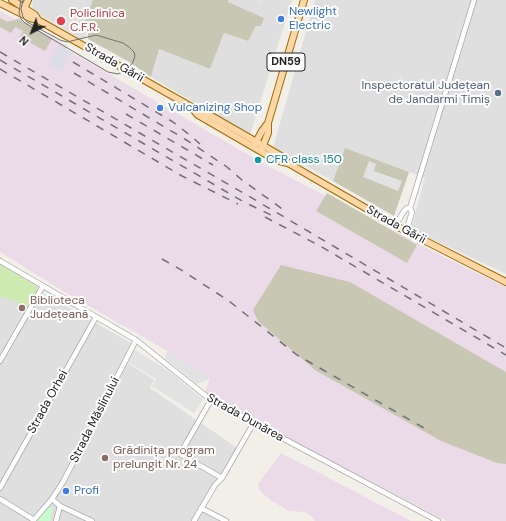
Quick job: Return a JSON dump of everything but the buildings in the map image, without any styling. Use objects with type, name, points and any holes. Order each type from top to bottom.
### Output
[{"type":"main road","points":[[23,11],[28,0]]},
{"type":"main road","name":"DN59","points":[[262,148],[268,134],[268,123],[304,0]]},
{"type":"main road","points":[[14,1],[23,11]]},
{"type":"main road","points":[[12,10],[14,1]]},
{"type":"main road","points":[[0,3],[12,10],[23,11]]},
{"type":"main road","name":"Strada Gării","points":[[23,11],[33,19],[38,20],[190,106],[200,110],[262,148],[281,156],[288,163],[395,226],[506,282]]},
{"type":"main road","name":"DN59","points":[[255,144],[268,123]]},
{"type":"street","points":[[406,232],[412,214],[412,210],[410,208],[474,0]]},
{"type":"street","points":[[395,226],[404,211],[407,208],[410,208]]},
{"type":"street","name":"Strada Dunărea","points":[[0,261],[136,340],[211,400],[253,424],[438,521]]},
{"type":"street","points":[[0,361],[43,286]]},
{"type":"street","name":"Strada Orhei","points":[[0,488],[96,317]]},
{"type":"street","name":"Strada Măslinului","points":[[33,520],[52,500],[63,482],[136,340]]},
{"type":"street","points":[[211,400],[180,454],[222,478]]},
{"type":"street","points":[[194,521],[215,486],[222,478],[253,424]]},
{"type":"street","points":[[0,499],[33,520]]},
{"type":"street","points":[[52,500],[60,506],[92,521]]},
{"type":"street","points":[[56,521],[60,506]]},
{"type":"street","points":[[201,508],[226,521]]},
{"type":"shaded area","points":[[33,0],[93,0],[82,28],[88,31],[83,40],[34,12],[32,6]]},
{"type":"shaded area","points":[[93,0],[228,0],[228,2],[264,18],[261,26],[256,26],[248,41],[224,33],[210,69],[159,49],[151,77],[131,63],[88,39],[88,31],[82,28]]},
{"type":"shaded area","points":[[228,0],[292,0],[250,135],[151,77],[159,49],[210,69],[224,33],[248,41],[256,26],[228,2]]},
{"type":"shaded area","points":[[315,0],[506,0],[506,274],[411,229],[425,178],[345,148],[333,181],[273,148]]},
{"type":"shaded area","points":[[0,11],[15,19],[18,18],[67,46],[66,49],[266,165],[450,260],[506,287],[506,521],[447,521],[231,409],[205,392],[210,379],[176,356],[63,291],[0,252]]},
{"type":"shaded area","points":[[0,18],[7,22],[19,19],[52,39],[45,51],[20,37],[23,31],[15,27],[11,33],[0,27]]},
{"type":"shaded area","points":[[59,44],[72,54],[62,72],[48,64]]},
{"type":"shaded area","points":[[345,148],[409,172],[394,216],[333,181]]},
{"type":"shaded area","points":[[369,161],[376,164],[374,171],[402,181],[398,191],[363,177]]},
{"type":"shaded area","points":[[327,193],[417,245],[407,263],[316,211]]},
{"type":"shaded area","points":[[281,265],[350,282],[506,372],[506,464],[497,463],[441,441],[315,370],[258,321],[253,310]]},
{"type":"shaded area","points":[[0,269],[131,343],[123,360],[154,380],[150,388],[240,450],[202,511],[220,521],[0,521]]},
{"type":"shaded area","points":[[135,350],[167,370],[203,399],[194,413],[152,386],[156,379],[128,362]]},
{"type":"shaded area","points":[[167,351],[210,379],[197,384],[165,358]]},
{"type":"shaded area","points":[[281,453],[411,521],[315,521],[311,516],[304,512],[289,511],[272,501],[260,491],[258,484]]},
{"type":"green space","points":[[0,265],[38,287],[28,306],[0,296]]},
{"type":"green space","points":[[49,507],[53,508],[50,521],[37,521]]},
{"type":"tram line","points":[[21,0],[19,13],[21,19],[25,23],[108,72],[118,74],[127,70],[133,62],[135,56],[134,52],[123,43],[96,35],[67,42],[60,40],[27,22],[23,17],[21,9],[23,0]]},
{"type":"railway","points":[[0,52],[506,348]]},
{"type":"railway","points":[[0,60],[244,202],[273,216]]},
{"type":"railway","points":[[73,62],[173,122],[200,144]]},
{"type":"railway","points":[[0,69],[182,176],[238,204]]},
{"type":"railway","points":[[74,73],[188,141],[227,167],[242,180],[288,213]]},
{"type":"railway","points":[[126,114],[213,165]]},
{"type":"railway","points":[[265,217],[320,246],[506,355]]},
{"type":"railway","points":[[162,259],[229,301],[297,355],[431,432]]},
{"type":"place","name":"Newlight Electric","points":[[281,19]]},
{"type":"place","name":"Policlinica C.F.R.","points":[[61,21]]},
{"type":"place","name":"Inspectoratul Județean de Jandarmi Timiș","points":[[498,93]]},
{"type":"place","name":"Vulcanizing Shop","points":[[160,108]]},
{"type":"place","name":"CFR class 150","points":[[258,160]]},
{"type":"place","name":"Biblioteca Județeană","points":[[22,308]]},
{"type":"place","name":"Grădinița program prelungit Nr. 24","points":[[105,458]]},
{"type":"place","name":"Profi","points":[[66,491]]}]
